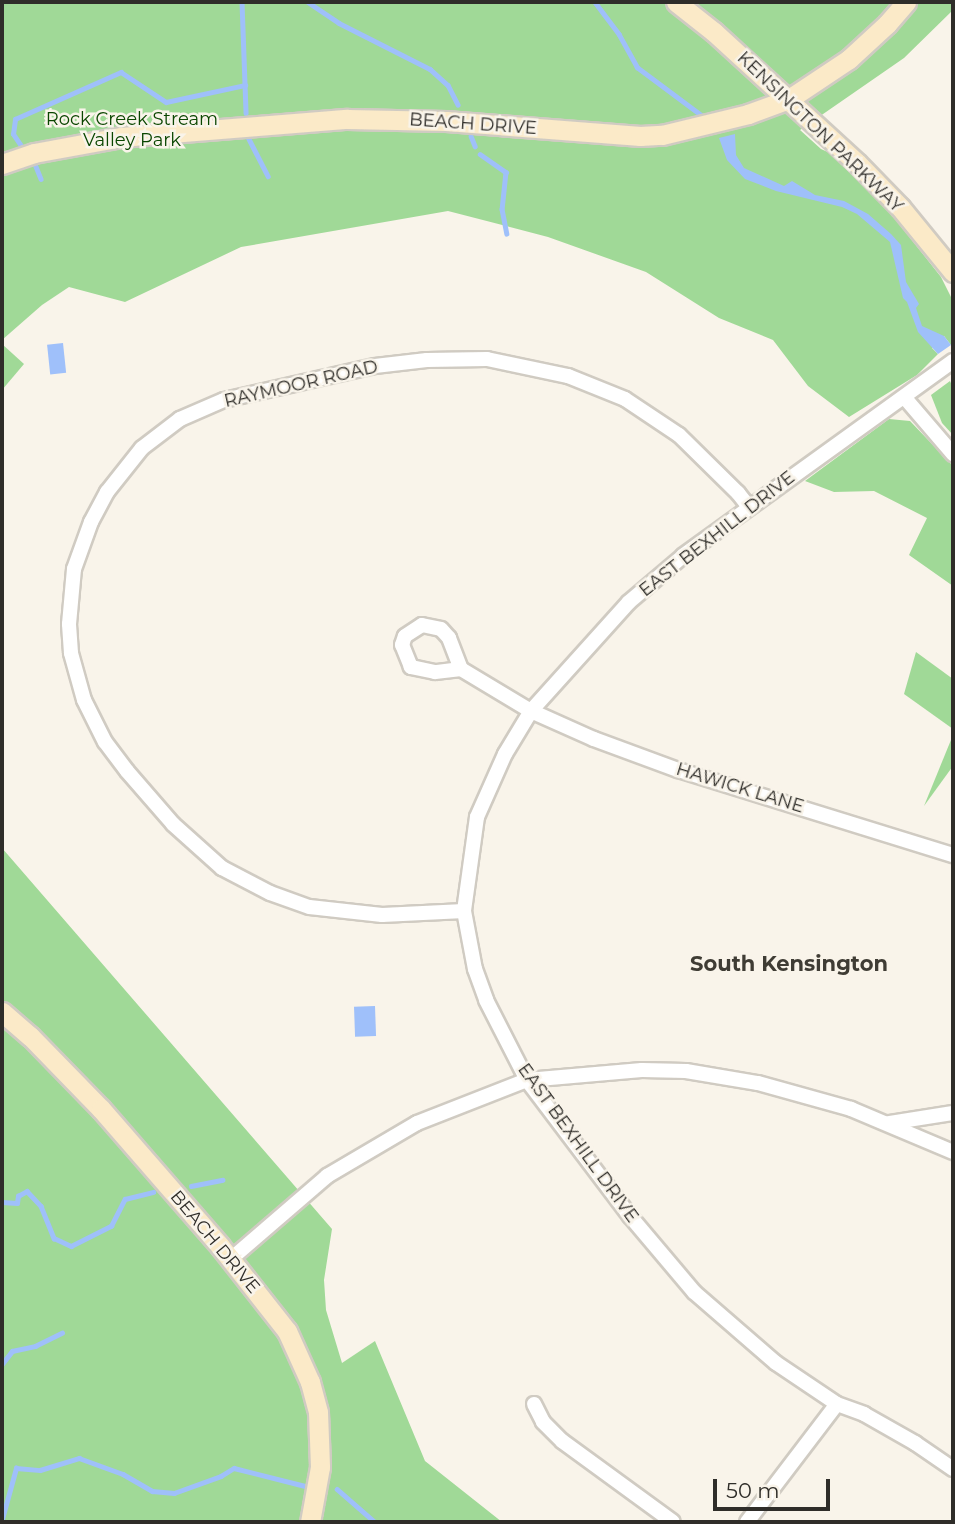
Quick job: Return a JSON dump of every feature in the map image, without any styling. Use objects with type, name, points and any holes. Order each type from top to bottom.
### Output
[{"type":"street","name":"KENSINGTON PARKWAY","points":[[676,2],[789,99],[894,200],[953,272]]},
{"type":"street","name":"BEACH DRIVE","points":[[2,164],[34,153],[121,137],[347,119],[446,121],[640,136],[683,131],[748,114],[789,99],[849,59],[887,24],[906,2]]},
{"type":"street","name":"RAYMOOR ROAD","points":[[464,911],[382,915],[309,907],[270,893],[222,868],[173,824],[127,771],[105,742],[84,701],[71,653],[69,624],[74,569],[91,522],[107,492],[142,447],[180,419],[224,400],[375,366],[427,360],[487,359],[568,376],[625,399],[679,435],[749,507]]},
{"type":"street","name":"EAST BEXHILL DRIVE","points":[[953,361],[683,555],[629,602],[531,711],[505,754],[477,817],[464,911],[475,969],[486,1000],[527,1080],[630,1216],[694,1292],[776,1363],[837,1404],[864,1414],[915,1443],[953,1469]]},
{"type":"street","points":[[905,398],[953,454]]},
{"type":"street","name":"HAWICK LANE","points":[[461,669],[531,711],[678,769],[953,855]]},
{"type":"street","name":"BEACH DRIVE","points":[[2,1012],[30,1036],[101,1110],[231,1259],[287,1331],[310,1382],[321,1442],[318,1492],[310,1522]]},
{"type":"street","points":[[231,1259],[327,1176],[417,1123],[527,1080],[631,1070],[686,1071],[758,1083],[888,1123],[953,1152]]},
{"type":"street","points":[[888,1123],[953,1113]]},
{"type":"street","points":[[534,1404],[543,1422],[562,1441],[673,1522]]},
{"type":"street","points":[[747,1522],[837,1404]]},
{"type":"green space","name":"Rock Creek Stream Valley Park","points":[[2,2],[953,2],[953,10],[904,58],[800,130],[821,149],[843,159],[863,178],[941,277],[953,301],[953,343],[951,345],[944,336],[932,348],[938,354],[917,375],[849,417],[808,386],[773,340],[719,318],[646,272],[548,237],[448,211],[241,247],[125,302],[69,287],[42,305],[2,340]]},
{"type":"green space","points":[[2,344],[24,364],[2,390]]},
{"type":"green space","points":[[950,381],[953,388],[953,435],[942,423],[931,395]]},
{"type":"green space","points":[[889,419],[910,421],[953,466],[953,586],[909,555],[927,518],[874,491],[834,492],[805,481]]},
{"type":"green space","points":[[916,652],[953,679],[953,729],[904,694]]},
{"type":"green space","points":[[953,735],[953,766],[924,806]]},
{"type":"green space","points":[[2,848],[332,1229],[324,1280],[326,1310],[342,1363],[375,1341],[425,1461],[502,1522],[2,1522]]},
{"type":"water","points":[[735,134],[736,155],[744,168],[784,186],[792,181],[815,195],[844,201],[868,214],[891,234],[901,245],[906,282],[919,304],[916,308],[922,326],[944,336],[951,345],[938,354],[918,332],[903,298],[890,242],[857,214],[842,207],[776,191],[745,179],[727,160],[719,138]]},
{"type":"water","points":[[63,343],[66,373],[50,375],[47,345]]},
{"type":"water","points":[[375,1006],[376,1036],[355,1037],[354,1007]]},
{"type":"waterway","points":[[242,2],[246,113]]},
{"type":"waterway","points":[[308,2],[339,23],[430,69],[448,85],[458,105]]},
{"type":"waterway","points":[[595,2],[619,34],[637,67],[704,117]]},
{"type":"waterway","points":[[21,146],[13,134],[15,119],[121,72],[166,102],[245,85]]},
{"type":"waterway","points":[[471,136],[475,146]]},
{"type":"waterway","points":[[248,137],[268,176]]},
{"type":"waterway","points":[[480,154],[506,172],[502,209],[507,234]]},
{"type":"waterway","points":[[35,164],[41,179]]},
{"type":"waterway","points":[[191,1186],[222,1180]]},
{"type":"waterway","points":[[2,1202],[17,1203],[18,1196],[27,1191],[41,1206],[54,1238],[71,1246],[111,1226],[125,1199],[153,1192]]},
{"type":"waterway","points":[[2,1364],[12,1351],[35,1346],[62,1333]]},
{"type":"waterway","points":[[2,1519],[16,1468],[40,1470],[79,1458],[123,1474],[152,1491],[174,1493],[221,1476],[234,1468],[305,1486]]},
{"type":"waterway","points":[[337,1489],[375,1522]]},
{"type":"district","name":"South Kensington","points":[[789,964]]}]
